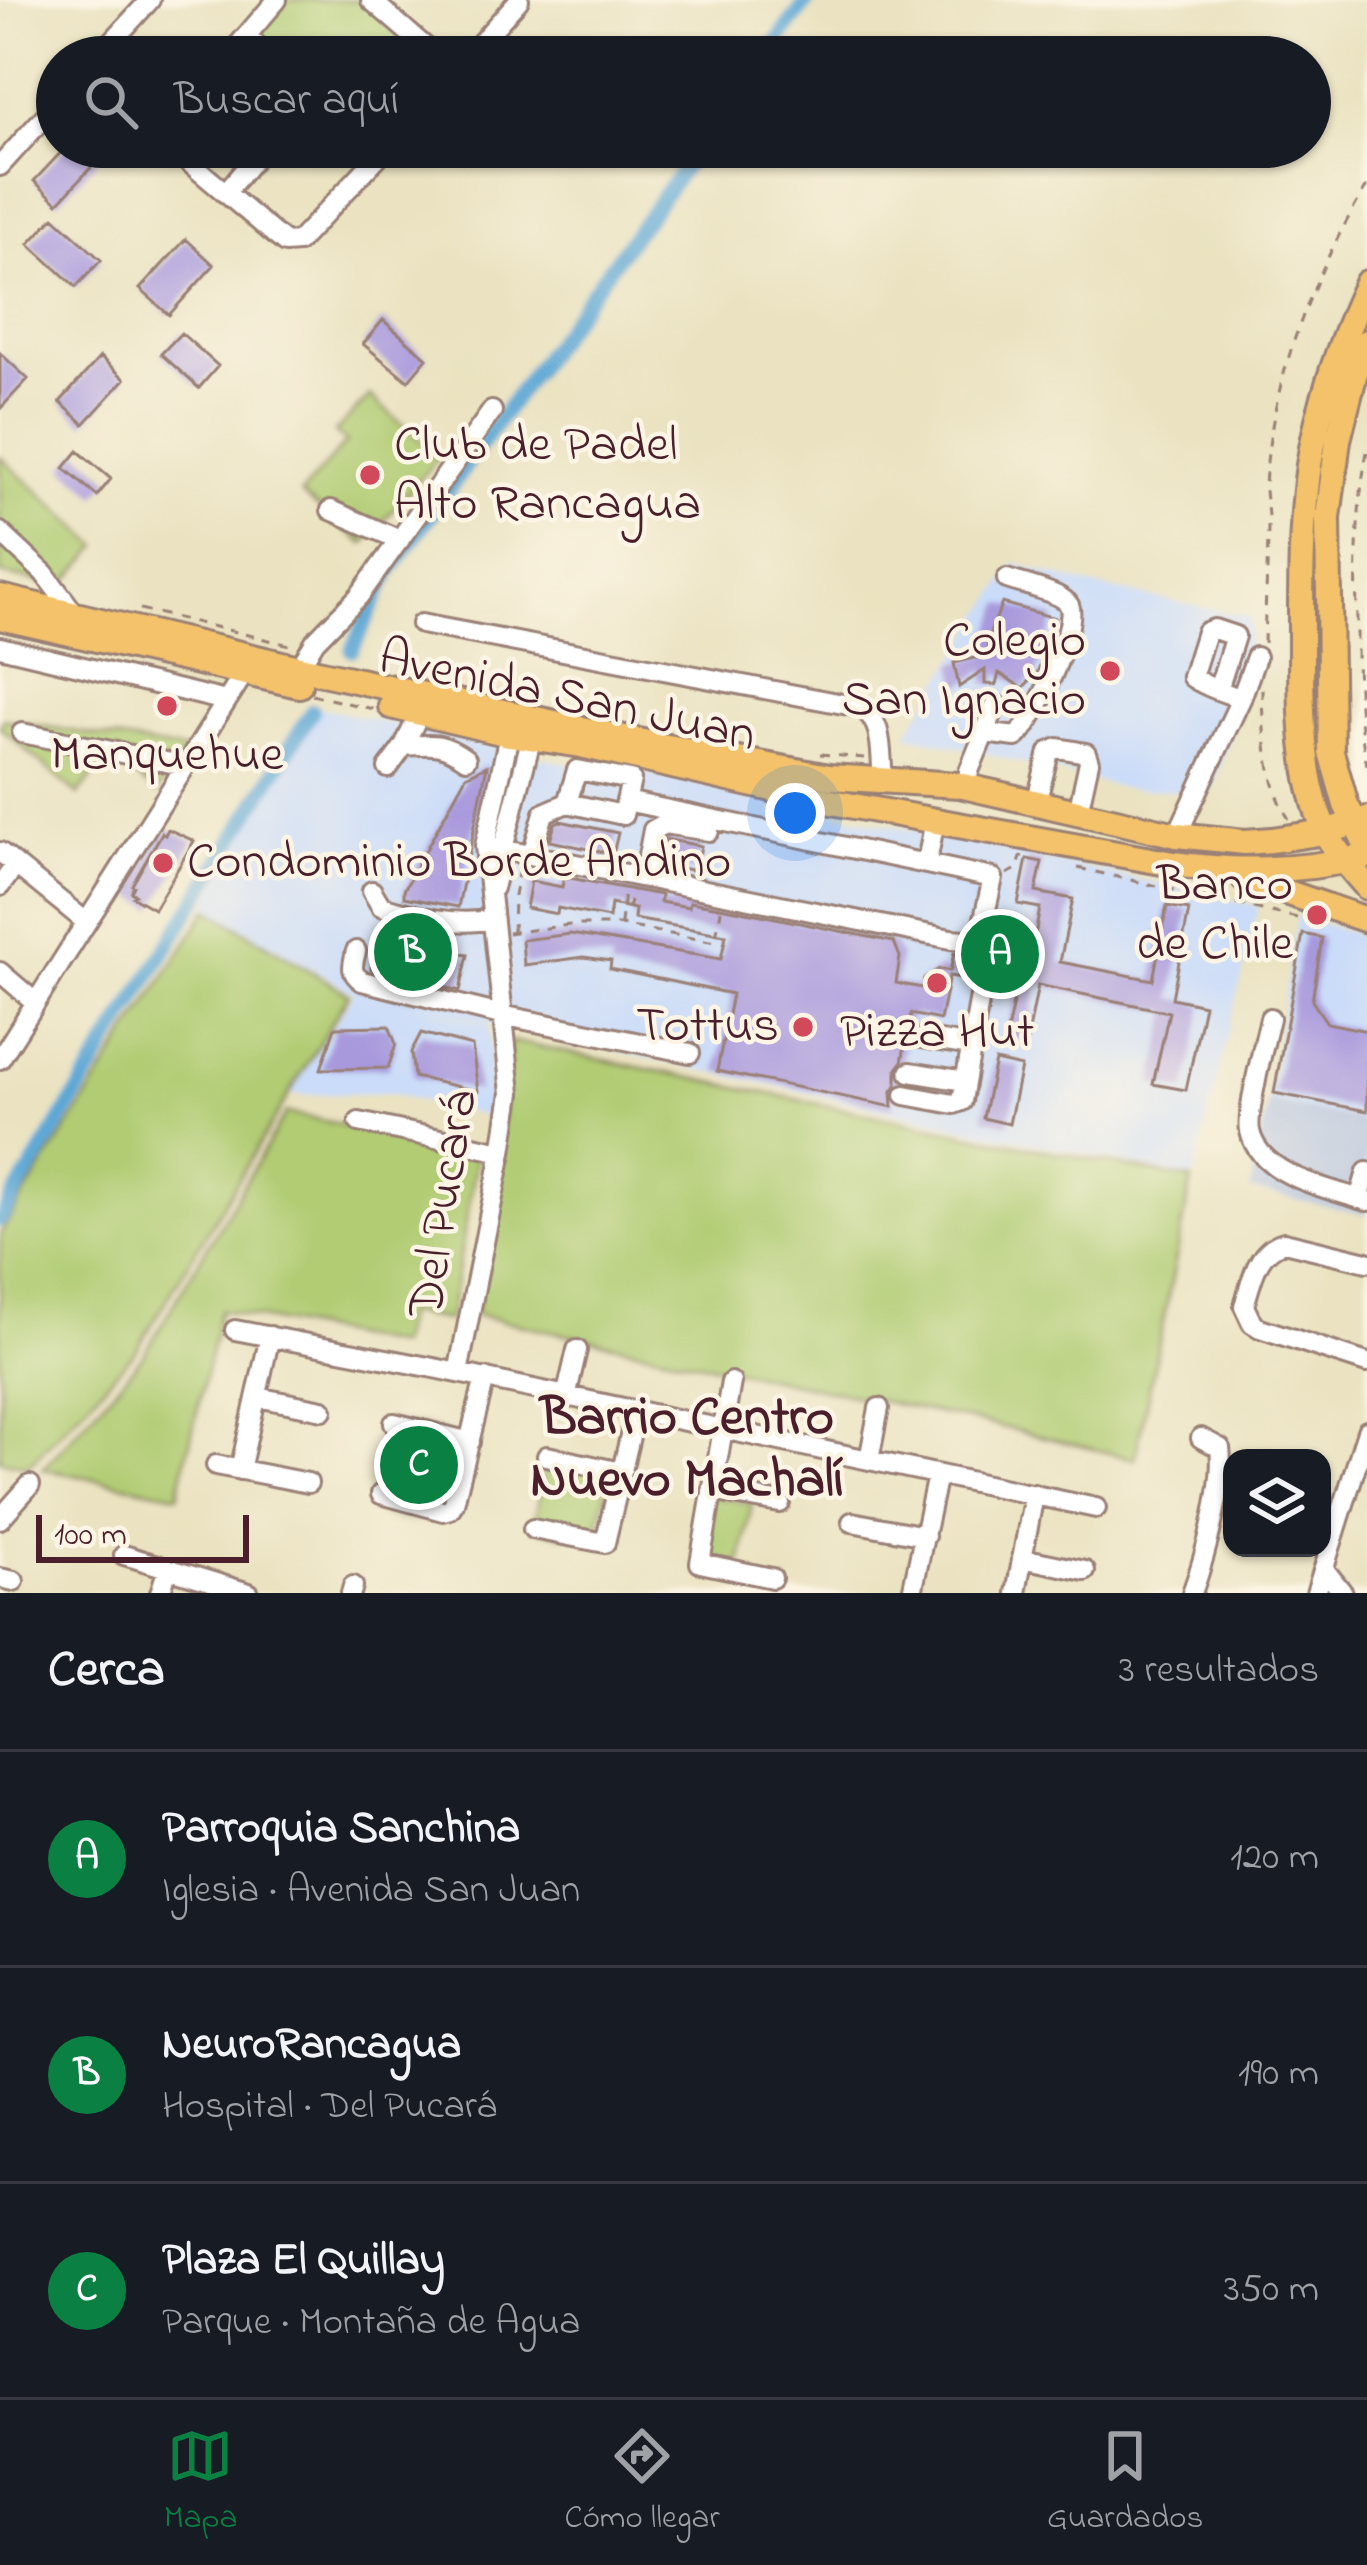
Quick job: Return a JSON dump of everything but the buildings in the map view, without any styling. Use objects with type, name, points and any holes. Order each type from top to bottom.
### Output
[{"type":"main road","points":[[1367,283],[1328,383],[1315,435],[1305,497],[1301,691],[1306,756],[1321,822],[1356,858],[1367,887]]},
{"type":"main road","points":[[1363,830],[1346,805],[1331,752],[1328,518],[1338,440],[1367,342]]},
{"type":"main road","points":[[0,597],[74,613],[250,664]]},
{"type":"main road","points":[[0,617],[250,664]]},
{"type":"main road","points":[[0,629],[88,637]]},
{"type":"main road","name":"Avenida San Juan","points":[[250,664],[304,660],[522,727],[579,757],[654,763],[815,799],[1173,864],[1261,872],[1356,858]]},
{"type":"main road","name":"Avenida San Juan","points":[[250,664],[420,712],[829,777],[882,770],[1177,836],[1245,842],[1321,822],[1363,830]]},
{"type":"main road","points":[[988,829],[997,801],[1008,796]]},
{"type":"main road","points":[[1173,864],[1181,847],[1177,836]]},
{"type":"main road","points":[[1219,870],[1367,920]]},
{"type":"street","points":[[117,36],[150,0]]},
{"type":"street","points":[[487,36],[519,0]]},
{"type":"street","points":[[246,36],[275,1]]},
{"type":"street","points":[[385,4],[416,36]]},
{"type":"street","points":[[0,166],[36,126]]},
{"type":"street","points":[[196,168],[285,243],[298,242],[364,168]]},
{"type":"street","points":[[225,193],[246,168]]},
{"type":"street","points":[[304,660],[328,626],[359,596],[492,411]]},
{"type":"street","points":[[331,510],[400,540]]},
{"type":"street","points":[[0,532],[44,573],[74,613]]},
{"type":"street","points":[[984,733],[1016,736],[1025,729],[1052,678],[1071,618],[1070,607],[1062,598],[1007,579]]},
{"type":"street","points":[[421,624],[859,707],[876,721],[882,770]]},
{"type":"street","points":[[0,647],[226,701]]},
{"type":"street","points":[[1177,836],[1256,657]]},
{"type":"street","points":[[0,1059],[250,664]]},
{"type":"street","points":[[1218,690],[1241,699]]},
{"type":"street","points":[[967,787],[996,705]]},
{"type":"street","points":[[388,768],[420,712]]},
{"type":"street","name":"Del Pucará","points":[[458,1373],[511,1094],[490,911],[494,848],[522,727]]},
{"type":"street","points":[[22,733],[186,766]]},
{"type":"street","points":[[404,746],[448,746],[466,759]]},
{"type":"street","points":[[1036,804],[1049,752],[1058,748],[1086,753],[1089,761],[1078,812]]},
{"type":"street","points":[[567,802],[579,757],[631,780]]},
{"type":"street","points":[[528,860],[544,813],[567,802],[623,815],[631,780],[654,763]]},
{"type":"street","points":[[803,837],[815,799],[829,777]]},
{"type":"street","points":[[626,802],[994,878],[980,941],[986,961],[962,1101],[905,1095]]},
{"type":"street","points":[[927,862],[935,820]]},
{"type":"street","points":[[644,878],[653,830],[664,824],[710,832]]},
{"type":"street","points":[[494,848],[528,860],[980,941]]},
{"type":"street","points":[[4,855],[86,922]]},
{"type":"street","points":[[0,886],[4,855]]},
{"type":"street","points":[[372,890],[381,906],[459,922],[476,922],[490,911]]},
{"type":"street","points":[[356,951],[352,970],[362,981],[690,1053]]},
{"type":"street","points":[[0,972],[35,1002]]},
{"type":"street","points":[[1270,1018],[1249,1129],[1257,1149],[1270,1163],[1308,1183],[1363,1200],[1367,1172]]},
{"type":"street","points":[[922,1038],[971,1046]]},
{"type":"street","points":[[910,1072],[965,1082]]},
{"type":"street","points":[[358,1122],[502,1152]]},
{"type":"street","points":[[1367,1262],[1284,1242],[1274,1244],[1261,1258],[1244,1306],[1260,1328],[1367,1363]]},
{"type":"street","points":[[236,1330],[1096,1508]]},
{"type":"street","points":[[240,1470],[270,1336]]},
{"type":"street","points":[[566,1397],[577,1350]]},
{"type":"street","points":[[381,1494],[450,1509],[484,1378]]},
{"type":"street","points":[[731,1382],[700,1563],[772,1578]]},
{"type":"street","points":[[257,1397],[323,1410]]},
{"type":"street","points":[[869,1460],[879,1408]]},
{"type":"street","points":[[533,1528],[604,1543],[636,1411]]},
{"type":"street","points":[[394,1424],[470,1442]]},
{"type":"street","points":[[1331,1524],[1367,1431]]},
{"type":"street","points":[[1201,1438],[1220,1448],[1223,1483]]},
{"type":"street","points":[[547,1456],[621,1472]]},
{"type":"street","points":[[216,1465],[308,1484]]},
{"type":"street","points":[[912,1593],[937,1475]]},
{"type":"street","points":[[0,1519],[30,1485]]},
{"type":"street","points":[[712,1491],[780,1503]]},
{"type":"street","points":[[1016,1593],[1034,1495]]},
{"type":"street","points":[[1192,1593],[1223,1501]]},
{"type":"street","points":[[852,1522],[925,1536]]},
{"type":"street","points":[[124,1556],[249,1593]]},
{"type":"street","points":[[1316,1593],[1325,1557]]},
{"type":"street","points":[[1022,1558],[1085,1571]]},
{"type":"street","points":[[160,1593],[168,1568]]},
{"type":"street","points":[[1324,1568],[1343,1593]]},
{"type":"path","points":[[1367,452],[1356,554],[1359,730],[1367,765]]},
{"type":"path","points":[[127,606],[304,660]]},
{"type":"path","points":[[810,754],[882,770]]},
{"type":"path","points":[[1283,821],[1321,822]]},
{"type":"path","points":[[994,878],[1016,868],[1021,855]]},
{"type":"path","points":[[528,860],[518,870],[513,932],[570,925],[620,926],[715,943],[722,906]]},
{"type":"path","points":[[1065,865],[1310,921]]},
{"type":"path","points":[[620,926],[624,909]]},
{"type":"shaded area","points":[[1015,564],[1089,585],[1250,617],[1249,684],[1211,793],[1123,788],[907,734]]},
{"type":"shaded area","points":[[317,707],[631,778],[642,771],[1259,906],[1193,1178],[417,1007],[489,1025],[494,1118],[389,1093],[291,1095],[354,993],[206,905],[241,833]]},
{"type":"shaded area","points":[[1297,915],[1367,938],[1367,1121],[1268,1102]]},
{"type":"shaded area","points":[[1268,1102],[1367,1121],[1367,1215],[1250,1190]]},
{"type":"green space","points":[[286,0],[362,0],[403,36],[255,36]]},
{"type":"green space","name":"Club de Padel Alto Rancagua","points":[[370,396],[439,457],[364,544],[301,494],[346,442],[335,432]]},
{"type":"green space","points":[[0,457],[99,546],[63,586],[0,574]]},
{"type":"green space","points":[[3,719],[186,751],[156,793],[109,754],[78,795],[0,727]]},
{"type":"green space","points":[[208,909],[349,994],[136,1351],[28,1466],[0,1460],[0,1234]]},
{"type":"green space","points":[[511,1041],[1192,1180],[1135,1459],[476,1315]]},
{"type":"green space","points":[[286,1113],[478,1153],[449,1320],[406,1313],[398,1346],[220,1310],[178,1495],[43,1469],[143,1356]]},
{"type":"green space","points":[[394,1423],[457,1437],[443,1507],[381,1494]]},
{"type":"green space","points":[[547,1456],[611,1468],[596,1540],[533,1529]]},
{"type":"green space","points":[[711,1496],[752,1504],[740,1564],[699,1556]]},
{"type":"waterway","points":[[781,36],[808,0]]},
{"type":"waterway","points":[[352,650],[389,573],[683,168]]},
{"type":"waterway","points":[[0,1220],[312,711]]},
{"type":"place","name":"Club de Padel Alto Rancagua","points":[[370,475]]},
{"type":"place","name":"Colegio San Ignacio","points":[[1110,671]]},
{"type":"place","name":"Manquehue","points":[[167,706]]},
{"type":"place","name":"Condominio Borde Andino","points":[[163,863]]},
{"type":"place","name":"Banco de Chile","points":[[1317,915]]},
{"type":"place","name":"NeuroRancagua","points":[[413,952]]},
{"type":"place","name":"Parroquia Sanchina","points":[[1000,954]]},
{"type":"place","name":"Pizza Hut","points":[[937,983]]},
{"type":"place","name":"Tottus","points":[[803,1027]]},
{"type":"place","name":"Plaza El Quillay","points":[[419,1465]]},
{"type":"district","name":"Barrio Centro Nuevo Machalí","points":[[687,1451]]}]
